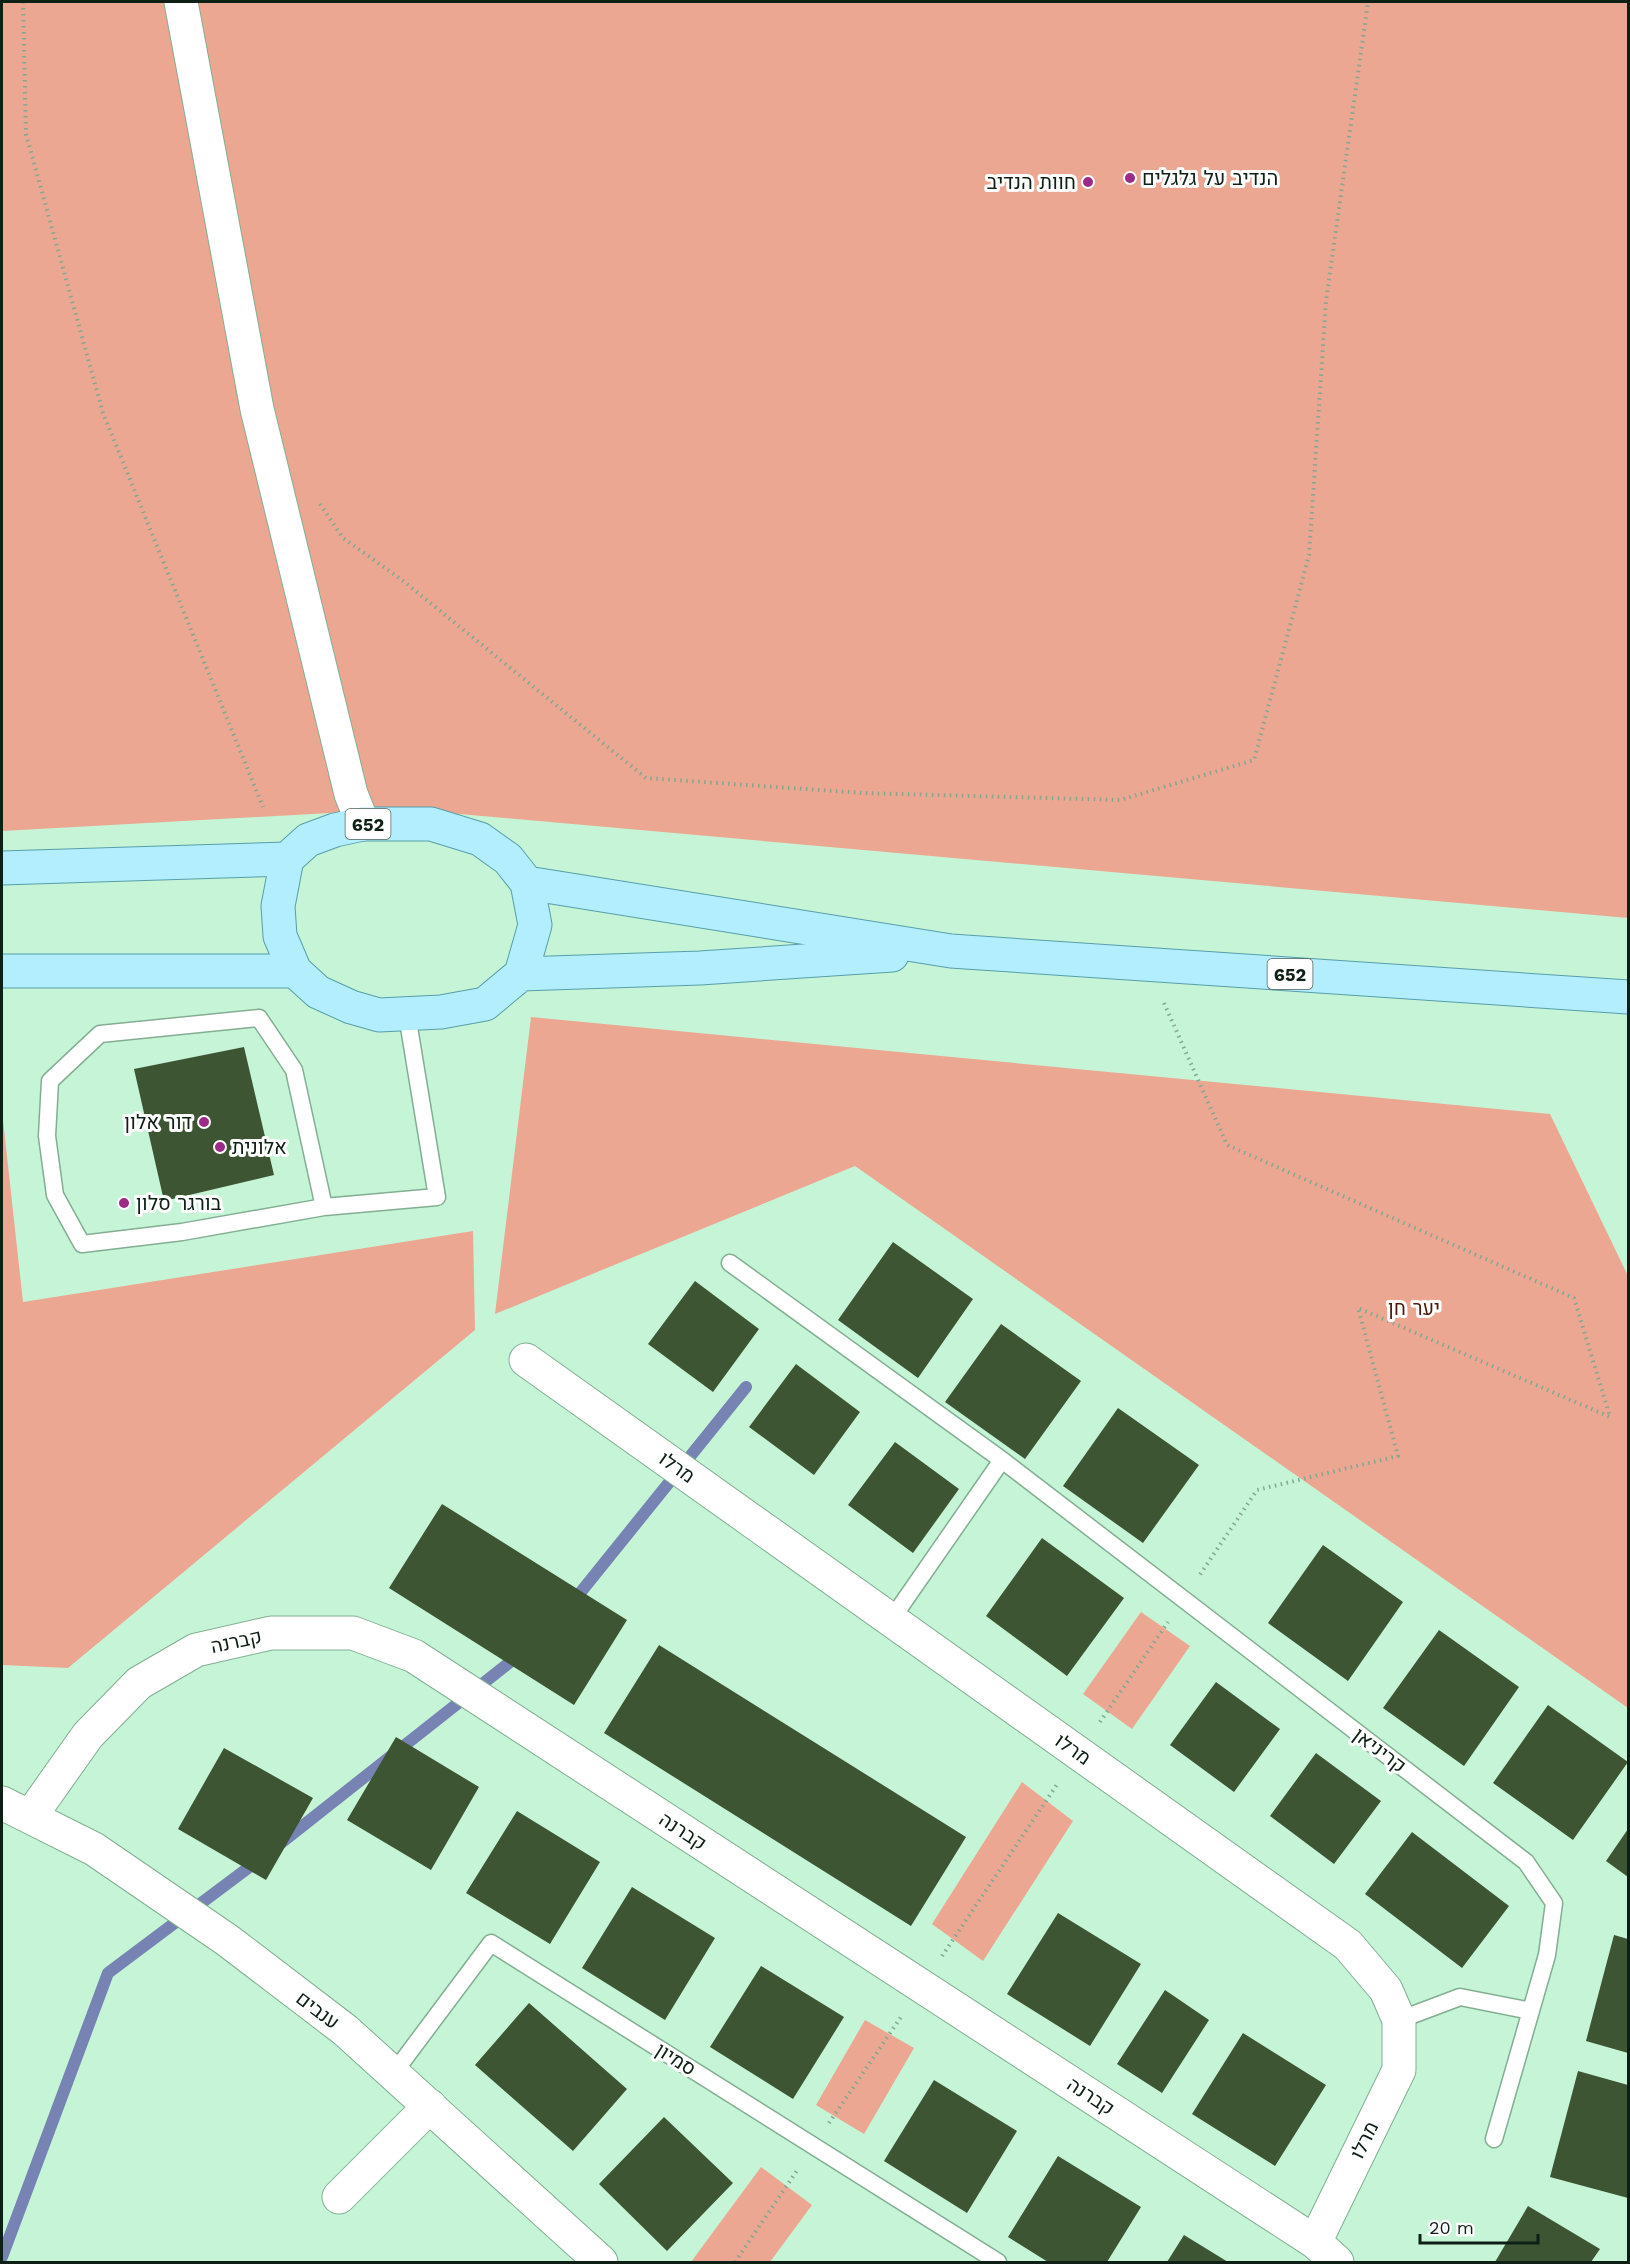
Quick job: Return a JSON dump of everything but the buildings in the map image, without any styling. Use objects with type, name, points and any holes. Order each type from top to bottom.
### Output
[{"type":"main road","name":"652","points":[[287,860],[308,840],[335,830],[363,825],[431,824],[480,839],[508,859],[527,883],[535,925],[521,974],[700,968],[951,951]]},
{"type":"main road","points":[[2,868],[287,860],[278,906],[280,936],[295,971],[318,992],[351,1007],[379,1015],[407,1015],[485,1004],[521,974]]},
{"type":"main road","name":"652","points":[[527,883],[951,951],[1629,997]]},
{"type":"main road","points":[[2,971],[295,971]]},
{"type":"street","points":[[181,2],[257,409],[351,794],[363,825]]},
{"type":"street","name":"מרלו","points":[[526,1360],[1348,1945],[1386,1990],[1400,2020],[1399,2070],[1326,2252]]},
{"type":"street","name":"קברנה","points":[[30,1817],[88,1735],[139,1683],[196,1650],[272,1633],[353,1633],[414,1656],[1326,2252]]},
{"type":"street","name":"ענבים","points":[[2,1803],[94,1850],[227,1940],[345,2030],[601,2262]]},
{"type":"street","points":[[339,2197],[430,2106]]},
{"type":"lane","points":[[324,1207],[294,1070],[259,1018],[100,1034],[50,1081],[47,1137],[55,1195],[82,1244],[182,1232],[324,1207],[437,1197],[407,1015]]},
{"type":"lane","name":"קריניאן","points":[[730,1263],[1002,1460],[1526,1862],[1554,1903],[1547,1955],[1494,2139]]},
{"type":"lane","points":[[891,1620],[1002,1460]]},
{"type":"lane","name":"סמיון","points":[[393,2074],[491,1943],[998,2262]]},
{"type":"lane","points":[[1400,2020],[1460,1997],[1531,2011]]},
{"type":"path","points":[[23,2],[26,134],[104,413],[263,807]]},
{"type":"path","points":[[317,499],[343,538],[402,580],[646,778],[863,793],[1120,800],[1254,760],[1309,555],[1326,302],[1368,2]]},
{"type":"path","points":[[735,2262],[1257,1490],[1398,1456],[1358,1308],[1610,1417],[1574,1299],[1227,1145],[1164,1004]]},
{"type":"green space","points":[[2,2],[1628,2],[1628,918],[403,809],[2,831]]},
{"type":"green space","name":"יער חן","points":[[531,1017],[1550,1114],[1628,1276],[1628,1708],[855,1166],[495,1314]]},
{"type":"green space","points":[[2,1111],[23,1302],[473,1231],[475,1330],[68,1668],[2,1665]]},
{"type":"green space","points":[[1141,1612],[1190,1646],[1132,1729],[1083,1694]]},
{"type":"green space","points":[[1022,1782],[1073,1821],[983,1961],[932,1924]]},
{"type":"green space","points":[[865,2020],[914,2048],[864,2134],[816,2105]]},
{"type":"green space","points":[[761,2167],[812,2205],[770,2262],[691,2262]]},
{"type":"waterway","points":[[572,1603],[746,1387]]},
{"type":"waterway","points":[[281,1843],[519,1655]]},
{"type":"waterway","points":[[2,2257],[108,1973],[260,1859]]},
{"type":"place","name":"הנדיב על גלגלים","points":[[1130,178]]},
{"type":"place","name":"חוות הנדיב","points":[[1088,182]]},
{"type":"place","name":"דור אלון","points":[[204,1122]]},
{"type":"place","name":"אלונית","points":[[220,1147]]},
{"type":"place","name":"בורגר סלון","points":[[124,1203]]}]
